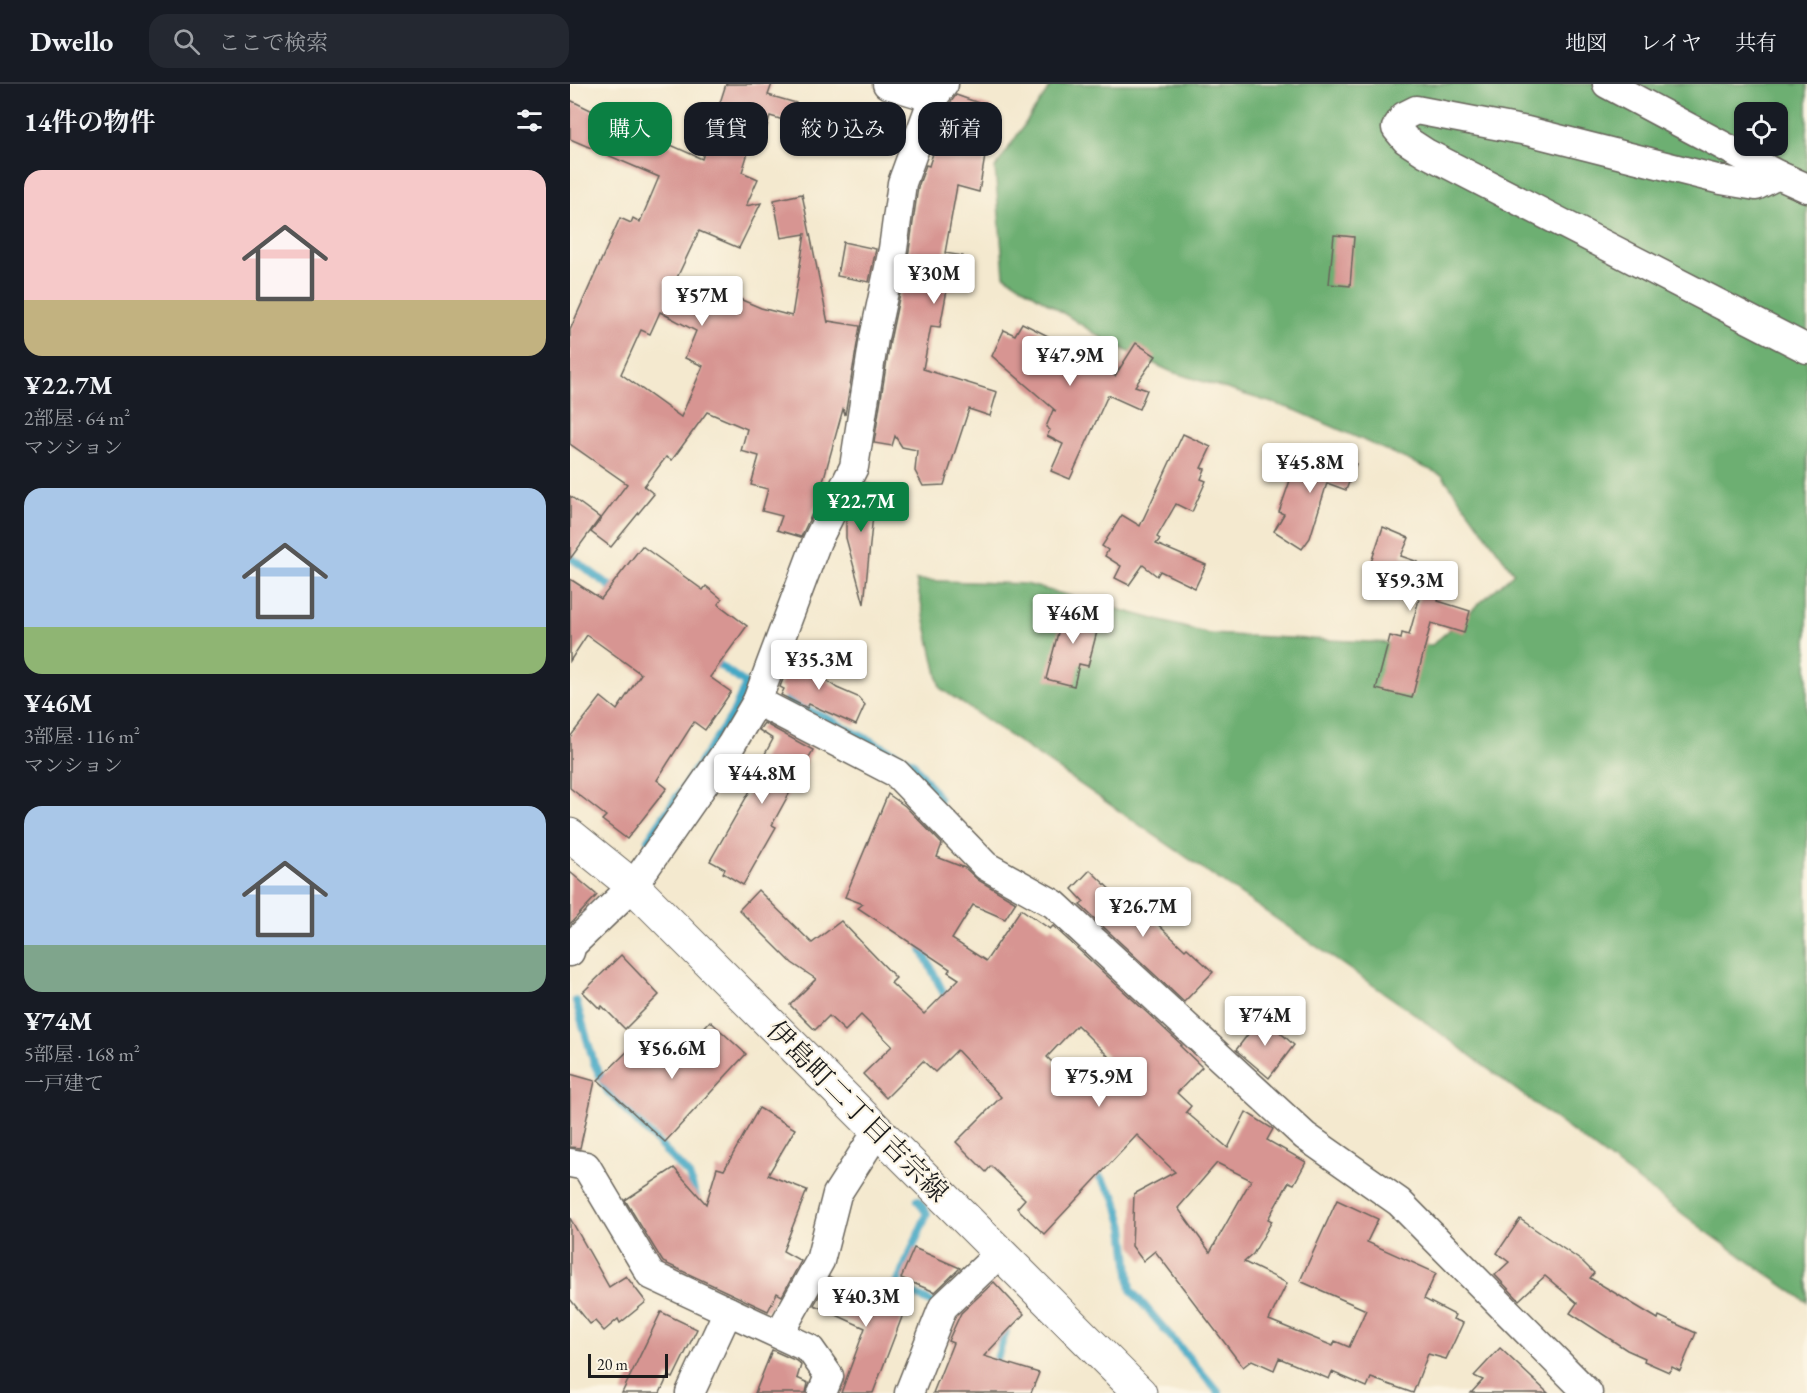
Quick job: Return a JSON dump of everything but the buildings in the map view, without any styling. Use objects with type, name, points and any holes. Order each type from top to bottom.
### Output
[{"type":"street","points":[[571,947],[633,886],[731,745],[757,701],[817,541],[854,466],[874,338],[893,249],[902,183],[938,91],[886,84]]},
{"type":"street","points":[[1607,84],[1778,176],[1807,188]]},
{"type":"street","points":[[1778,176],[1756,186],[1721,180],[1527,131],[1416,111],[1404,116],[1396,128],[1406,140],[1426,153],[1807,349]]},
{"type":"street","points":[[757,701],[896,773],[986,866],[1054,904],[1305,1136],[1399,1202],[1587,1393]]},
{"type":"street","name":"伊島町二丁目吉宗線","points":[[570,836],[633,886],[1140,1393]]},
{"type":"street","points":[[779,1334],[820,1261],[837,1194],[878,1130]]},
{"type":"street","points":[[570,1163],[586,1166],[651,1275],[810,1349],[829,1376],[822,1393]]},
{"type":"street","points":[[909,1393],[943,1307],[1000,1253]]},
{"type":"street","points":[[690,1393],[728,1311]]},
{"type":"green space","points":[[1052,84],[1807,84],[1807,1302],[1707,1232],[1412,1012],[940,688],[916,580],[1026,584],[1209,634],[1432,645],[1514,573],[1442,475],[1295,410],[1172,372],[1110,343],[1004,275],[995,168]]},
{"type":"waterway","points":[[570,557],[618,592]]},
{"type":"waterway","points":[[648,840],[733,714],[746,684],[711,659]]},
{"type":"waterway","points":[[787,701],[828,719],[912,762],[939,799]]},
{"type":"waterway","points":[[922,940],[922,950],[948,1002]]},
{"type":"waterway","points":[[576,1001],[594,1063],[608,1092],[689,1175],[697,1200]]},
{"type":"waterway","points":[[1092,1167],[1115,1197],[1124,1227],[1131,1290],[1219,1393]]},
{"type":"waterway","points":[[918,1200],[927,1214],[896,1286],[933,1303]]},
{"type":"waterway","points":[[994,1368],[1006,1331],[1001,1329]]}]
